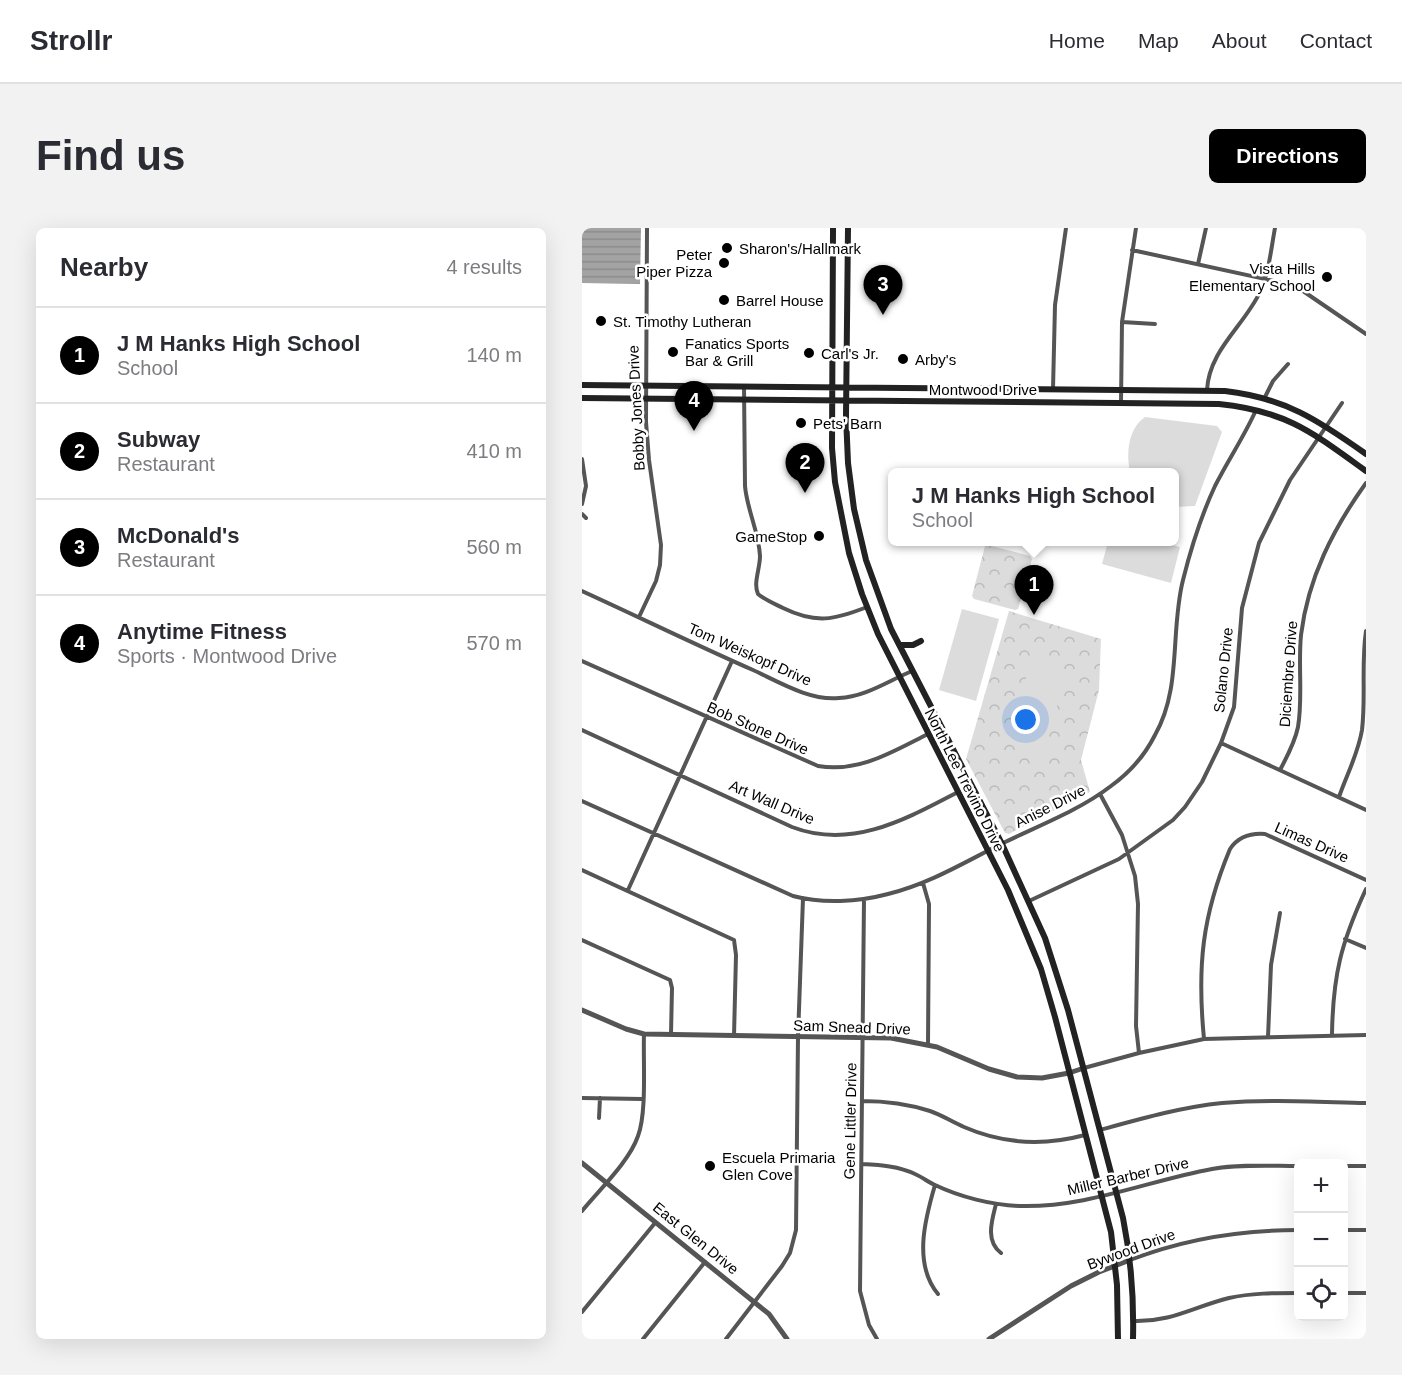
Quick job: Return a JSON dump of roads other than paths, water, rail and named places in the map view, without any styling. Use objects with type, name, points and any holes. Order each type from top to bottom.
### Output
[{"type":"main road","name":"North Lee Trevino Drive","points":[[833,228],[832,448],[843,530],[852,565],[867,607],[899,676],[1017,908],[1035,954],[1055,1017],[1111,1232],[1118,1339]]},
{"type":"main road","name":"North Lee Trevino Drive","points":[[848,228],[846,400],[850,486],[866,560],[884,611],[900,645],[1002,844],[1049,948],[1117,1192],[1130,1260],[1133,1339]]},
{"type":"main road","points":[[832,283],[848,283]]},
{"type":"main road","name":"Montwood Drive","points":[[582,385],[1208,390],[1265,397],[1301,412],[1366,454]]},
{"type":"main road","points":[[981,388],[981,400]]},
{"type":"main road","name":"Montwood Drive","points":[[582,398],[1219,404],[1256,410],[1291,421],[1366,471]]},
{"type":"main road","points":[[852,565],[866,560]]},
{"type":"main road","points":[[900,645],[913,645],[921,641]]},
{"type":"main road","points":[[1035,954],[1049,948]]},
{"type":"street","name":"Bobby Jones Drive","points":[[639,617],[656,581],[661,545],[649,460],[645,386],[647,228]]},
{"type":"street","points":[[1053,388],[1055,305],[1066,228]]},
{"type":"street","points":[[1121,403],[1122,322],[1136,228]]},
{"type":"street","points":[[1198,264],[1206,228]]},
{"type":"street","points":[[1208,390],[1212,365],[1255,301],[1264,279],[1275,228]]},
{"type":"street","points":[[1132,249],[1289,285],[1307,293],[1366,334]]},
{"type":"street","points":[[1122,322],[1155,324]]},
{"type":"street","points":[[1265,397],[1288,364]]},
{"type":"street","points":[[744,387],[745,486],[746,500],[760,553],[755,586],[758,594],[796,614],[819,619],[834,619],[867,607]]},
{"type":"street","name":"Solano Drive","points":[[1029,901],[1100,869],[1129,852],[1173,820],[1202,782],[1221,743],[1234,707],[1242,608],[1253,563],[1266,527],[1299,466],[1342,402]]},
{"type":"street","name":"Anise Drive","points":[[582,801],[777,889],[803,898],[864,899],[887,895],[953,870],[1100,794],[1137,762],[1155,736],[1162,721],[1172,683],[1177,615],[1191,549],[1214,489],[1256,410]]},
{"type":"street","points":[[582,459],[586,486],[582,504]]},
{"type":"street","name":"Diciembre Drive","points":[[1280,770],[1298,726],[1300,647],[1309,594],[1329,540],[1350,504],[1366,483]]},
{"type":"street","points":[[582,514],[586,518]]},
{"type":"street","name":"Tom Weiskopf Drive","points":[[582,591],[803,692],[832,699],[864,693],[913,671]]},
{"type":"street","points":[[1339,797],[1356,754],[1362,730],[1366,632]]},
{"type":"street","name":"Bob Stone Drive","points":[[582,661],[808,764],[829,768],[874,761],[928,734]]},
{"type":"street","points":[[628,890],[732,661]]},
{"type":"street","name":"Art Wall Drive","points":[[582,730],[792,827],[812,833],[825,835],[864,832],[898,823],[958,792]]},
{"type":"street","points":[[1221,743],[1366,810]]},
{"type":"street","points":[[1100,794],[1122,835],[1135,876],[1137,896],[1136,1026],[1139,1053]]},
{"type":"street","name":"Limas Drive","points":[[1204,1039],[1200,981],[1203,938],[1215,886],[1233,844],[1250,835],[1265,834],[1366,880]]},
{"type":"street","points":[[582,870],[732,938],[735,942],[734,1036]]},
{"type":"street","points":[[923,883],[929,904],[928,1044]]},
{"type":"street","points":[[1332,1035],[1335,979],[1345,939],[1366,889]]},
{"type":"street","points":[[734,1339],[728,1337],[790,1253],[796,1230],[798,1037],[803,898]]},
{"type":"street","name":"Gene Littler Drive","points":[[864,899],[860,1291],[869,1325],[877,1339]]},
{"type":"street","points":[[1268,1037],[1271,965],[1280,913]]},
{"type":"street","points":[[1345,939],[1366,948]]},
{"type":"street","points":[[582,940],[670,980],[672,988],[671,1034]]},
{"type":"street","name":"Sam Snead Drive","points":[[582,1010],[626,1029],[644,1034],[891,1038],[928,1044],[989,1069],[1017,1077],[1042,1078],[1204,1039],[1366,1035]]},
{"type":"street","points":[[582,1211],[633,1147],[638,1137],[642,1121],[644,1034]]},
{"type":"street","points":[[582,1098],[642,1099]]},
{"type":"street","points":[[599,1118],[600,1098]]},
{"type":"street","points":[[862,1101],[910,1106],[931,1111],[975,1131],[1015,1141],[1047,1142],[1086,1134]]},
{"type":"street","points":[[1100,1130],[1220,1103],[1366,1103]]},
{"type":"street","name":"East Glen Drive","points":[[582,1163],[755,1302],[774,1319],[787,1339]]},
{"type":"street","name":"Miller Barber Drive","points":[[862,1164],[897,1168],[916,1174],[935,1185],[996,1204],[1053,1205],[1102,1197],[1214,1168],[1294,1166]]},
{"type":"street","points":[[1348,1166],[1366,1166]]},
{"type":"street","points":[[935,1185],[927,1215],[924,1263],[927,1278],[938,1294]]},
{"type":"street","points":[[996,1204],[991,1240],[994,1247],[1001,1253]]},
{"type":"street","points":[[582,1312],[656,1222]]},
{"type":"street","name":"Bywood Drive","points":[[989,1339],[1071,1286],[1166,1247],[1254,1231],[1294,1230]]},
{"type":"street","points":[[1348,1230],[1366,1230]]},
{"type":"street","points":[[643,1339],[705,1261]]},
{"type":"street","points":[[1134,1321],[1176,1317],[1229,1298],[1269,1293],[1294,1293]]},
{"type":"street","points":[[1348,1293],[1366,1293]]},
{"type":"place","name":"Sharon's/Hallmark","points":[[727,248]]},
{"type":"place","name":"Peter Piper Pizza","points":[[724,263]]},
{"type":"place","name":"Vista Hills Elementary School","points":[[1327,277]]},
{"type":"place","name":"Barrel House","points":[[724,300]]},
{"type":"place","name":"McDonald's","points":[[883,315]]},
{"type":"place","name":"St. Timothy Lutheran","points":[[601,321]]},
{"type":"place","name":"Fanatics Sports Bar & Grill","points":[[673,352]]},
{"type":"place","name":"Carl's Jr.","points":[[809,353]]},
{"type":"place","name":"Arby's","points":[[903,359]]},
{"type":"place","name":"Pets' Barn","points":[[801,423]]},
{"type":"place","name":"Anytime Fitness","points":[[694,431]]},
{"type":"place","name":"Subway","points":[[805,493]]},
{"type":"place","name":"GameStop","points":[[819,536]]},
{"type":"place","name":"J M Hanks High School","points":[[1034,615]]},
{"type":"place","name":"Escuela Primaria Glen Cove","points":[[710,1166]]}]
